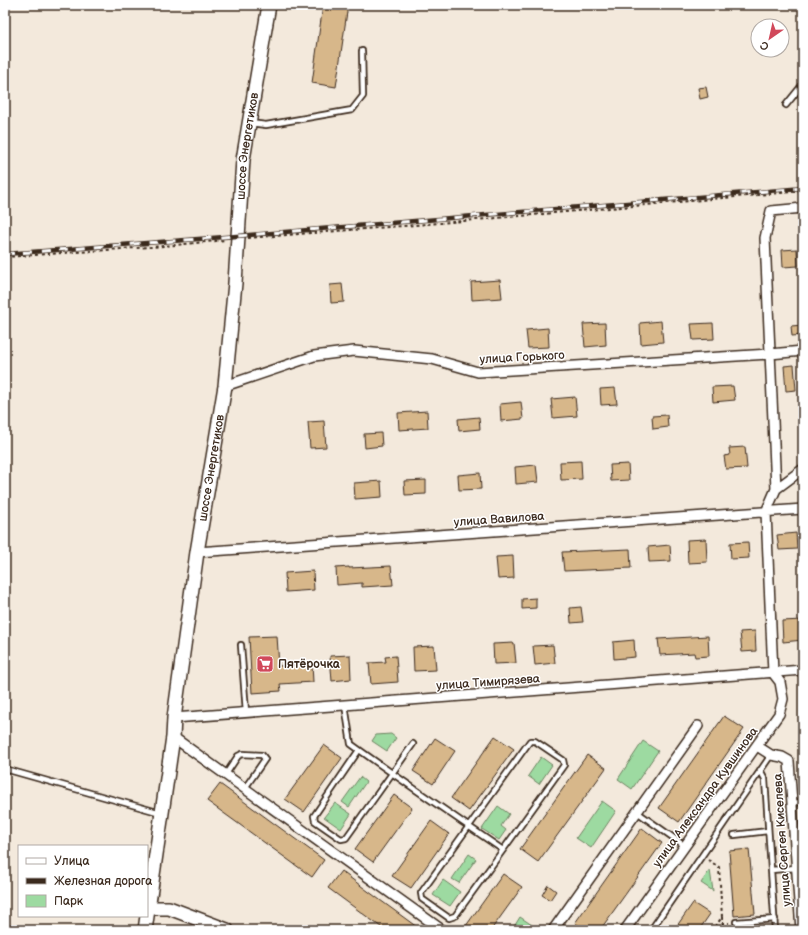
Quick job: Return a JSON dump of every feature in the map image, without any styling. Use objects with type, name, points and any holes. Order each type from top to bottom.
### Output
[{"type":"main road","name":"шоссе Энергетиков","points":[[148,914],[163,813],[174,718],[197,552],[225,386],[235,283],[243,160],[268,5]]},
{"type":"main road","points":[[149,908],[170,908],[227,930]]},
{"type":"main road","name":"шоссе Энергетиков","points":[[145,930],[147,917]]},
{"type":"street","points":[[773,673],[766,512],[776,489],[765,238],[771,211],[803,208]]},
{"type":"street","name":"улица Горького","points":[[225,386],[314,356],[354,351],[432,359],[478,372],[803,351]]},
{"type":"street","points":[[776,489],[803,469]]},
{"type":"street","name":"улица Вавилова","points":[[197,552],[803,509]]},
{"type":"street","name":"улица Тимирязева","points":[[174,718],[803,670]]},
{"type":"street","name":"улица Александра Кувшинова","points":[[625,930],[779,714],[783,698],[780,682],[773,673]]},
{"type":"street","points":[[555,927],[698,726]]},
{"type":"street","points":[[173,737],[442,930]]},
{"type":"street","name":"улица Сергея Киселева","points":[[757,746],[771,756],[782,757],[789,761],[801,930]]},
{"type":"lane","points":[[249,123],[266,125],[352,110],[363,96],[362,51]]},
{"type":"lane","points":[[786,105],[803,84]]},
{"type":"lane","points":[[241,645],[246,712]]},
{"type":"lane","points":[[345,705],[350,744],[502,850]]},
{"type":"lane","points":[[530,741],[535,741],[563,760],[564,765],[455,916],[449,918],[422,899],[421,893],[469,827],[530,741]]},
{"type":"lane","points":[[359,750],[314,816],[315,821],[341,839],[346,838],[413,744]]},
{"type":"lane","points":[[226,774],[238,756],[242,754],[262,754],[265,759],[245,788]]},
{"type":"lane","points":[[651,930],[771,756]]},
{"type":"lane","points":[[5,769],[163,813]]},
{"type":"lane","points":[[760,770],[764,779],[775,930]]},
{"type":"lane","points":[[792,803],[803,802]]},
{"type":"lane","points":[[637,812],[685,846]]},
{"type":"lane","points":[[734,835],[768,830]]},
{"type":"lane","points":[[771,870],[796,868]]},
{"type":"lane","points":[[736,922],[775,919]]},
{"type":"lane","points":[[555,927],[565,930]]},
{"type":"path","points":[[5,257],[165,246],[803,191]]},
{"type":"path","points":[[702,855],[718,867],[723,930]]},
{"type":"path","points":[[713,930],[722,917]]},
{"type":"green space","points":[[391,734],[396,738],[387,751],[372,741],[376,735]]},
{"type":"green space","points":[[643,741],[658,751],[632,789],[618,779]]},
{"type":"green space","points":[[541,757],[552,765],[539,784],[528,776]]},
{"type":"green space","points":[[360,777],[366,782],[349,807],[342,802]]},
{"type":"green space","points":[[602,801],[616,811],[591,848],[576,838]]},
{"type":"green space","points":[[335,803],[351,814],[341,829],[324,817]]},
{"type":"green space","points":[[498,806],[509,814],[501,826],[506,830],[499,840],[482,829]]},
{"type":"green space","points":[[469,854],[476,859],[459,883],[452,879]]},
{"type":"green space","points":[[710,870],[713,891],[701,883]]},
{"type":"green space","points":[[443,880],[460,892],[450,906],[433,895]]},
{"type":"green space","points":[[520,917],[532,925],[529,930],[512,930]]},
{"type":"building","points":[[323,5],[348,5],[336,87],[312,83]]},
{"type":"building","points":[[706,87],[708,97],[700,99],[698,88]]},
{"type":"building","points":[[797,249],[798,266],[783,267],[782,250]]},
{"type":"building","points":[[500,280],[502,298],[472,300],[471,282]]},
{"type":"building","points":[[342,284],[344,302],[331,303],[330,285]]},
{"type":"building","points":[[661,321],[663,342],[641,344],[640,323]]},
{"type":"building","points":[[605,323],[606,345],[585,347],[583,324]]},
{"type":"building","points":[[713,323],[714,339],[693,340],[691,324]]},
{"type":"building","points":[[803,325],[803,335],[792,336],[791,326]]},
{"type":"building","points":[[548,328],[549,347],[528,348],[526,330]]},
{"type":"building","points":[[794,365],[796,390],[786,391],[784,366]]},
{"type":"building","points":[[733,386],[735,400],[713,402],[712,387]]},
{"type":"building","points":[[615,388],[617,404],[601,405],[600,389]]},
{"type":"building","points":[[575,397],[577,416],[553,418],[551,399]]},
{"type":"building","points":[[521,402],[523,419],[501,421],[500,404]]},
{"type":"building","points":[[427,411],[428,428],[399,430],[398,413]]},
{"type":"building","points":[[667,415],[668,427],[653,429],[652,416]]},
{"type":"building","points":[[479,417],[480,429],[459,431],[458,419]]},
{"type":"building","points":[[324,421],[326,447],[310,448],[308,422]]},
{"type":"building","points":[[381,433],[382,446],[365,448],[364,434]]},
{"type":"building","points":[[745,447],[747,468],[726,469],[724,456],[730,455],[729,448]]},
{"type":"building","points":[[581,461],[582,479],[561,480],[560,462]]},
{"type":"building","points":[[628,464],[629,480],[611,481],[610,465]]},
{"type":"building","points":[[536,465],[538,482],[516,484],[515,467]]},
{"type":"building","points":[[480,473],[481,489],[459,490],[458,475]]},
{"type":"building","points":[[426,480],[426,494],[405,495],[404,481]]},
{"type":"building","points":[[381,481],[382,497],[355,499],[354,483]]},
{"type":"building","points":[[796,533],[797,549],[779,550],[777,535]]},
{"type":"building","points":[[706,539],[707,562],[688,563],[687,540]]},
{"type":"building","points":[[748,542],[749,558],[731,559],[730,543]]},
{"type":"building","points":[[670,545],[671,561],[649,562],[648,547]]},
{"type":"building","points":[[630,549],[631,568],[564,571],[562,552]]},
{"type":"building","points":[[513,556],[514,578],[498,579],[496,557]]},
{"type":"building","points":[[391,566],[393,585],[362,587],[362,583],[337,585],[336,568]]},
{"type":"building","points":[[313,571],[314,590],[286,592],[285,573]]},
{"type":"building","points":[[536,598],[536,608],[522,609],[522,599]]},
{"type":"building","points":[[581,607],[583,622],[571,623],[570,608]]},
{"type":"building","points":[[803,620],[803,640],[783,642],[782,621]]},
{"type":"building","points":[[755,631],[756,651],[742,652],[740,632]]},
{"type":"building","name":"Пятёрочка","points":[[277,636],[279,666],[312,664],[313,682],[280,684],[281,691],[252,693],[249,637]]},
{"type":"building","points":[[708,636],[709,656],[695,657],[694,653],[660,655],[658,639]]},
{"type":"building","points":[[634,640],[635,657],[614,659],[613,642]]},
{"type":"building","points":[[514,643],[516,663],[494,664],[493,644]]},
{"type":"building","points":[[553,645],[555,663],[535,665],[533,646]]},
{"type":"building","points":[[434,646],[436,670],[414,671],[413,647]]},
{"type":"building","points":[[350,655],[351,679],[332,681],[330,656]]},
{"type":"building","points":[[396,656],[398,682],[371,684],[369,663],[386,662],[385,657]]},
{"type":"building","points":[[724,716],[744,729],[679,822],[659,808]]},
{"type":"building","points":[[495,736],[514,749],[469,811],[451,798]]},
{"type":"building","points":[[435,738],[455,751],[433,784],[413,771]]},
{"type":"building","points":[[324,745],[342,758],[304,812],[285,799]]},
{"type":"building","points":[[587,755],[606,768],[538,862],[520,849]]},
{"type":"building","points":[[220,784],[324,860],[312,877],[207,801]]},
{"type":"building","points":[[394,795],[412,808],[373,862],[355,849]]},
{"type":"building","points":[[431,821],[449,834],[411,888],[392,876]]},
{"type":"building","points":[[642,828],[662,843],[600,930],[585,930],[575,923]]},
{"type":"building","points":[[749,849],[755,914],[734,916],[729,851]]},
{"type":"building","points":[[341,871],[421,930],[385,930],[328,888]]},
{"type":"building","points":[[503,874],[522,887],[491,930],[463,930]]},
{"type":"building","points":[[548,885],[556,891],[550,900],[542,895]]},
{"type":"building","points":[[693,903],[710,914],[699,930],[674,930]]},
{"type":"railway","points":[[5,254],[803,188]]},
{"type":"place","name":"Пятёрочка","points":[[265,664]]}]
